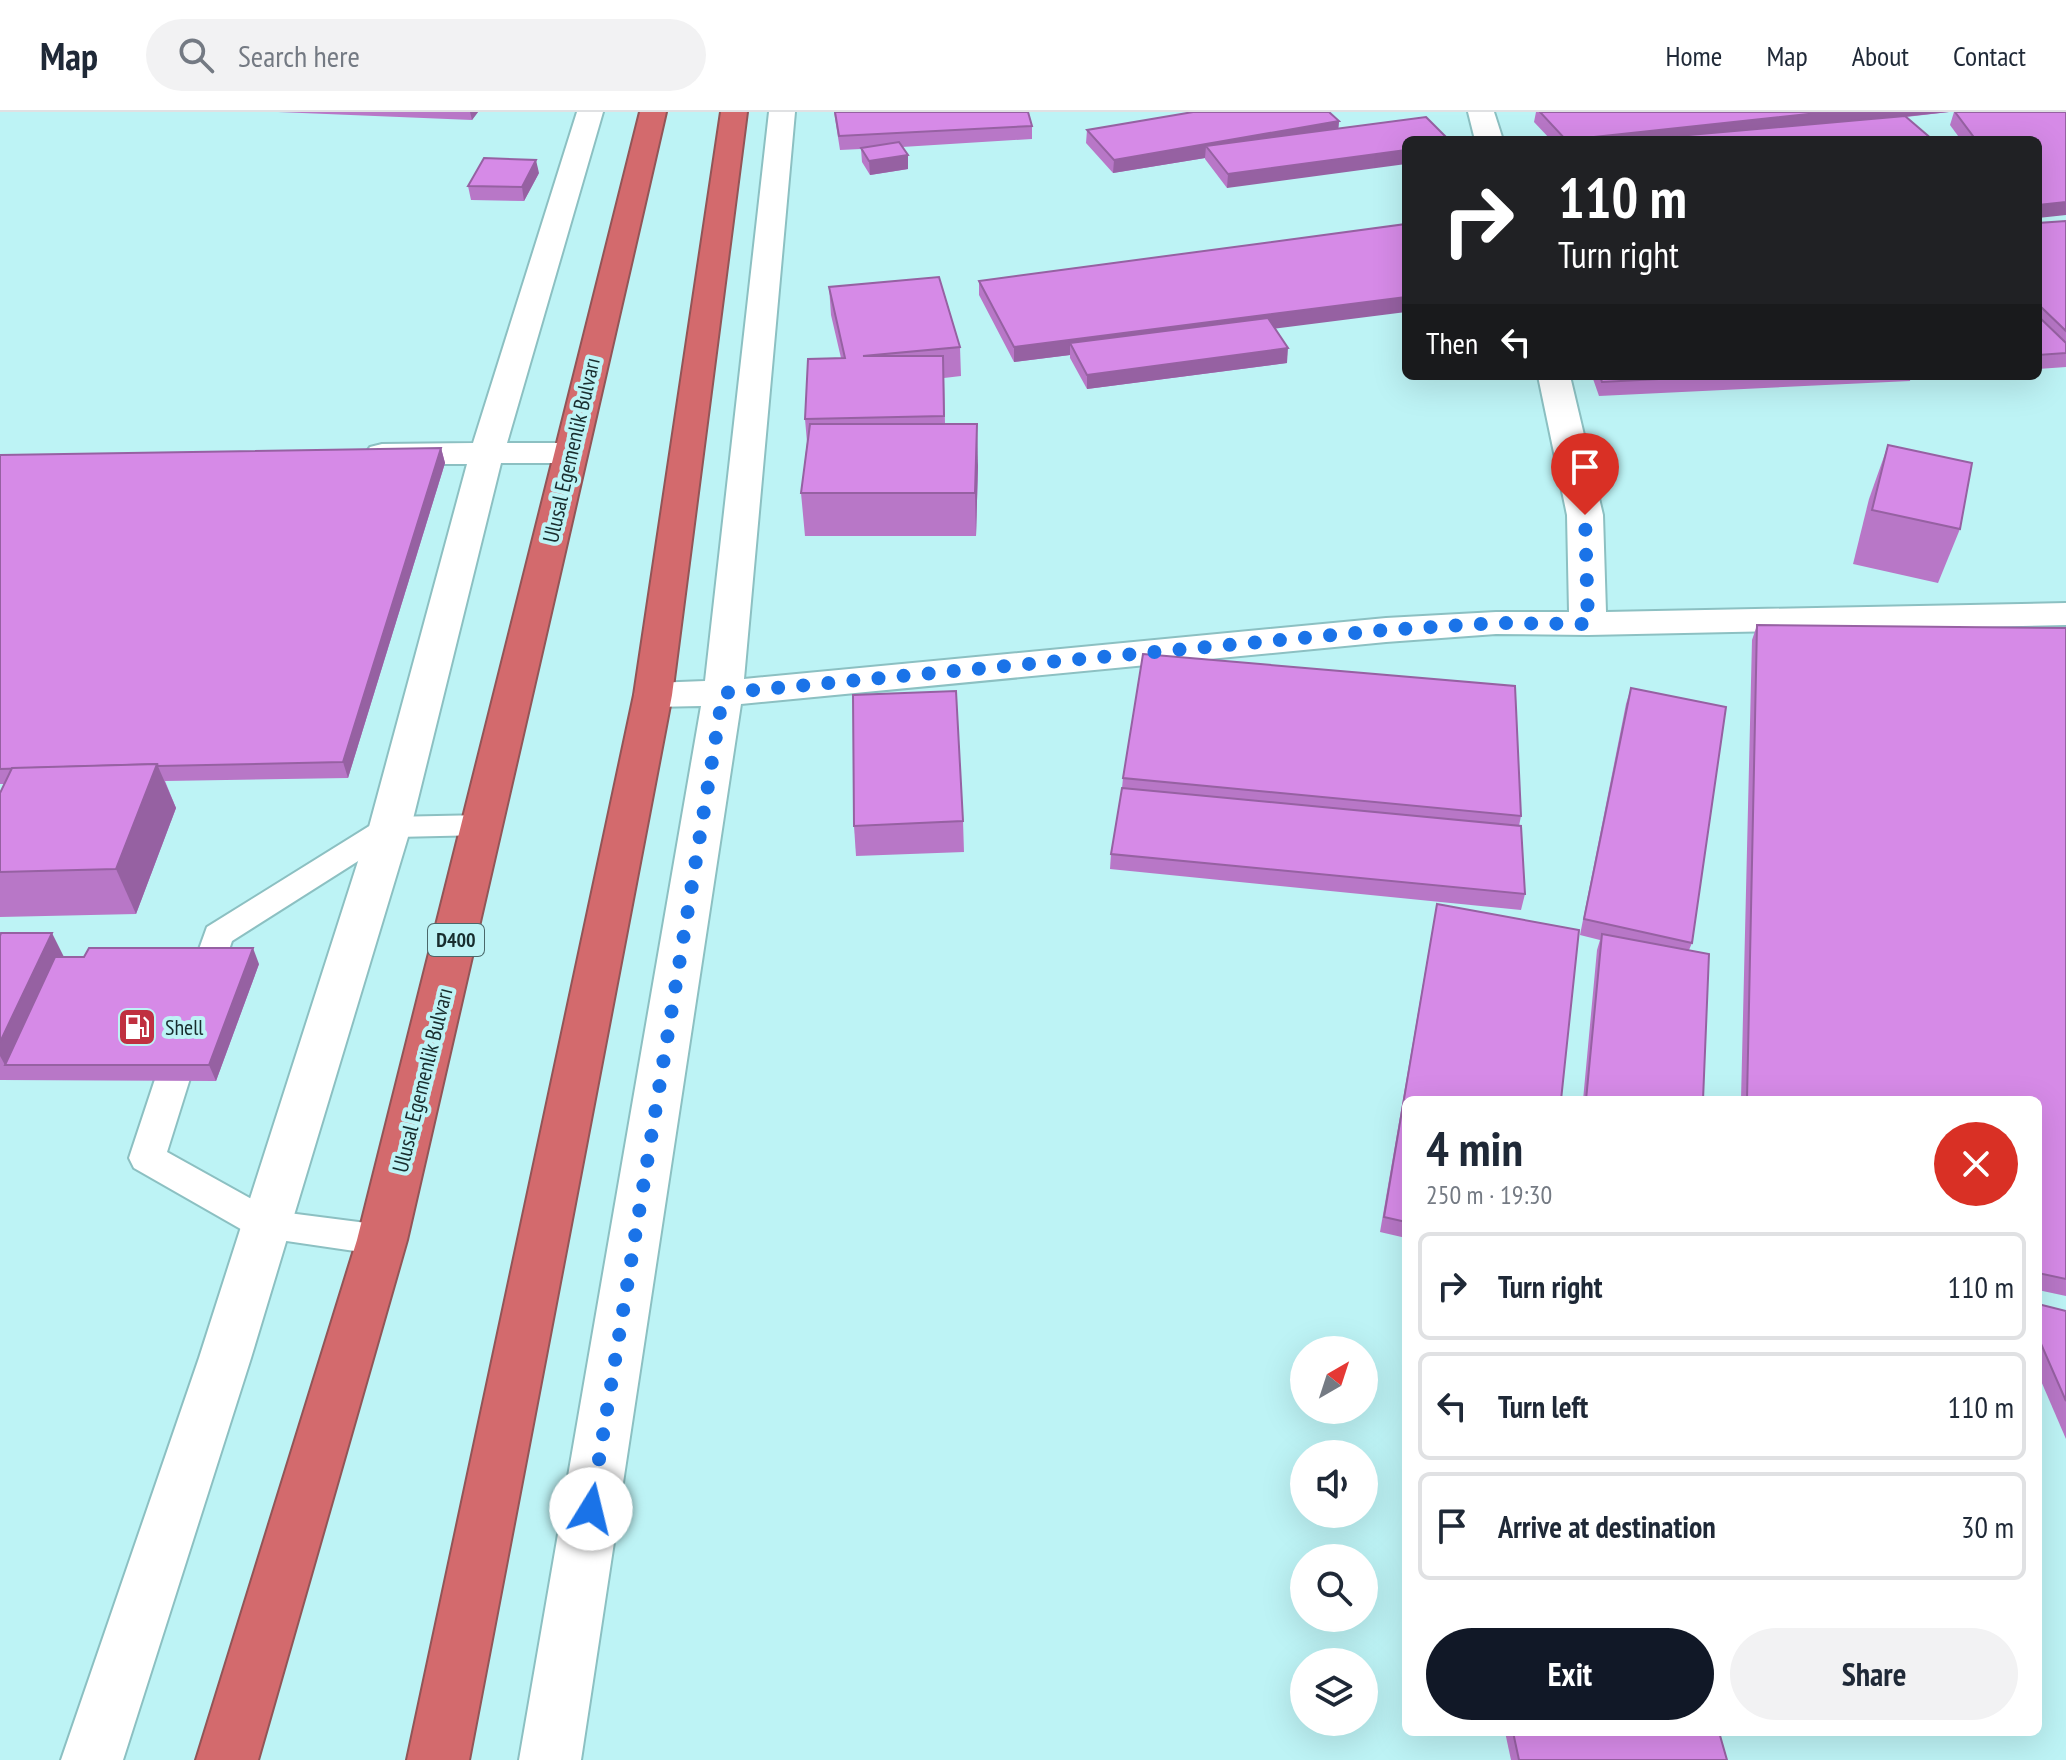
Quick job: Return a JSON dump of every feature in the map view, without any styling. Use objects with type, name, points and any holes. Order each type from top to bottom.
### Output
[{"type":"highway","name":"Ulusal Egemenlik Bulvarı","points":[[227,1760],[382,1240],[653,112]]},
{"type":"highway","points":[[438,1760],[653,695],[734,112]]},
{"type":"street","points":[[92,1760],[266,1225],[390,827],[487,453],[590,112]]},
{"type":"street","points":[[550,1760],[723,693],[782,112]]},
{"type":"street","points":[[1481,112],[1488,136]]},
{"type":"street","points":[[1555,380],[1585,515],[1588,624]]},
{"type":"street","points":[[343,455],[569,453]]},
{"type":"street","points":[[653,695],[723,693],[1386,630],[1496,623],[1588,624],[2066,614]]},
{"type":"lane","points":[[382,1240],[266,1225],[147,1158],[218,935],[390,827],[484,825]]},
{"type":"building","points":[[835,112],[1028,112],[1032,126],[839,136]]},
{"type":"building","points":[[1193,112],[1329,112],[1339,121],[1114,160],[1087,130]]},
{"type":"building","points":[[1540,112],[1827,112],[1603,136],[1562,136]]},
{"type":"building","points":[[1955,112],[2066,112],[2066,202],[2042,205],[2042,136],[1973,136]]},
{"type":"building","points":[[1905,116],[1928,136],[1678,136]]},
{"type":"building","points":[[1426,117],[1445,136],[1402,136],[1402,151],[1228,174],[1206,146]]},
{"type":"building","points":[[899,142],[908,155],[869,161],[861,148]]},
{"type":"building","points":[[484,158],[536,160],[522,187],[468,186]]},
{"type":"building","points":[[2066,221],[2066,331],[2042,308],[2042,223]]},
{"type":"building","points":[[1402,225],[1402,298],[1014,347],[979,281]]},
{"type":"building","points":[[939,277],[960,347],[863,356],[943,356],[944,416],[805,419],[808,359],[845,358],[829,287]]},
{"type":"building","points":[[1268,318],[1288,348],[1087,375],[1070,343]]},
{"type":"building","points":[[2042,320],[2066,343],[2066,353],[2042,355]]},
{"type":"building","points":[[810,424],[977,424],[975,493],[801,493]]},
{"type":"building","points":[[1888,445],[1972,463],[1960,529],[1872,510]]},
{"type":"building","points":[[441,448],[343,762],[0,769],[0,455]]},
{"type":"building","points":[[1757,625],[2066,628],[2066,1279],[2042,1274],[2042,1096],[1747,1096]]},
{"type":"building","points":[[1143,654],[1515,686],[1521,816],[1123,778]]},
{"type":"building","points":[[1631,688],[1726,707],[1692,943],[1584,919]]},
{"type":"building","points":[[956,691],[963,821],[854,826],[853,695]]},
{"type":"building","points":[[157,764],[116,869],[0,872],[0,793],[12,768]]},
{"type":"building","points":[[1122,788],[1521,826],[1525,894],[1111,854]]},
{"type":"building","points":[[1437,904],[1579,930],[1561,1096],[1404,1096]]},
{"type":"building","points":[[1,933],[52,933],[0,1042],[0,936]]},
{"type":"building","points":[[1602,934],[1709,954],[1703,1096],[1586,1096]]},
{"type":"building","name":"Shell","points":[[89,948],[253,948],[209,1065],[5,1065],[55,957],[84,957]]},
{"type":"building","points":[[1402,1111],[1402,1221],[1384,1217]]},
{"type":"building","points":[[2042,1305],[2066,1311],[2066,1401],[2042,1346]]},
{"type":"building","points":[[1514,1736],[1720,1736],[1727,1760],[1519,1760]]},
{"type":"place","name":"Shell","points":[[137,1027]]},
{"type":"route","points":[[591,1509],[723,693],[1386,630],[1496,623],[1588,624],[1585,515]]}]
